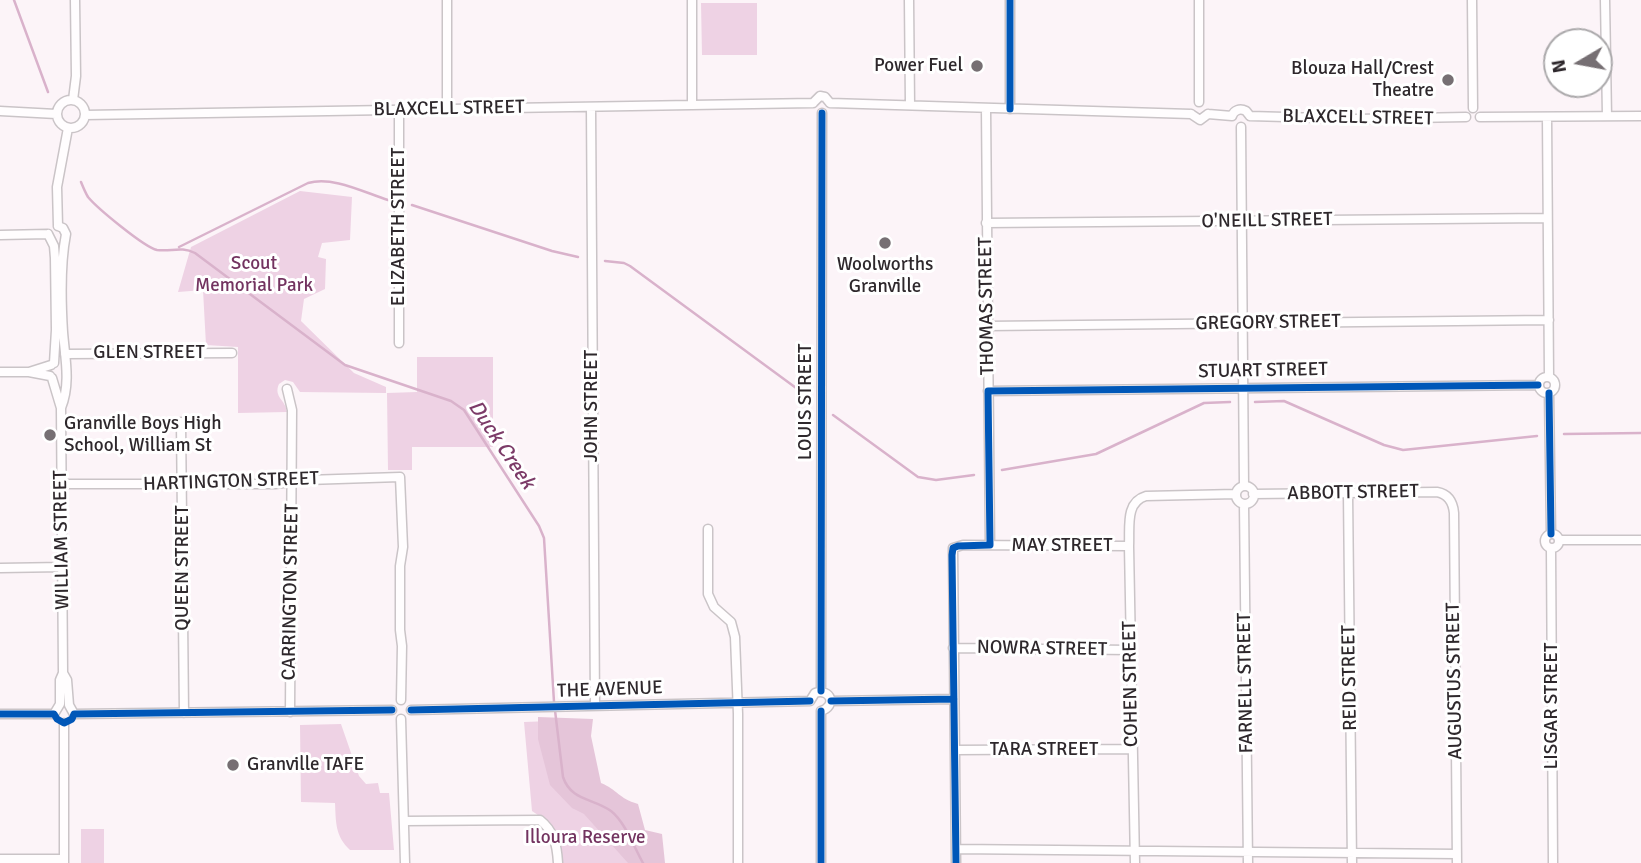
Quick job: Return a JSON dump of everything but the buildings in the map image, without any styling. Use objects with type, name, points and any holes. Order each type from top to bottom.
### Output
[{"type":"street","points":[[73,100],[76,76],[75,0]]},
{"type":"street","points":[[447,0],[447,109]]},
{"type":"street","points":[[692,0],[692,105]]},
{"type":"street","points":[[909,0],[910,106]]},
{"type":"street","points":[[1010,0],[1010,109]]},
{"type":"street","points":[[1199,0],[1199,103]]},
{"type":"street","points":[[1472,0],[1473,108]]},
{"type":"street","points":[[1605,0],[1607,116]]},
{"type":"street","points":[[830,103],[829,108],[822,113],[815,110],[813,103],[820,96],[830,103],[1191,114],[1200,120],[1208,114],[1232,116]]},
{"type":"street","points":[[73,100],[82,105],[85,115],[80,125],[68,128],[60,124],[56,114],[61,103],[73,100]]},
{"type":"street","name":"BLAXCELL STREET","points":[[85,115],[813,103]]},
{"type":"street","points":[[1191,114],[1192,106],[1199,103],[1207,106],[1208,114]]},
{"type":"street","name":"JOHN STREET","points":[[592,107],[594,706]]},
{"type":"street","name":"THOMAS STREET","points":[[986,108],[989,545]]},
{"type":"street","points":[[1473,108],[1479,112],[1480,117]]},
{"type":"street","points":[[1473,108],[1467,111],[1466,117],[1473,122],[1480,117],[1641,116]]},
{"type":"street","points":[[1241,109],[1250,116],[1248,124],[1241,127],[1234,124],[1232,116],[1235,111],[1241,109]]},
{"type":"street","points":[[0,111],[56,114]]},
{"type":"street","name":"ELIZABETH STREET","points":[[399,111],[399,343]]},
{"type":"street","name":"LOUIS STREET","points":[[821,691],[822,113]]},
{"type":"street","name":"BLAXCELL STREET","points":[[1250,116],[1356,119],[1466,117]]},
{"type":"street","points":[[1547,117],[1549,377],[1555,385],[1549,393],[1551,534],[1545,541],[1546,546],[1551,549],[1558,547],[1560,540]]},
{"type":"street","points":[[1241,127],[1244,486]]},
{"type":"street","points":[[58,226],[57,187],[68,128]]},
{"type":"street","name":"O'NEILL STREET","points":[[986,223],[1547,218]]},
{"type":"street","points":[[0,372],[29,372],[58,381],[65,377],[67,372],[62,270],[65,231],[58,226],[52,227],[50,238],[55,258],[56,330],[49,370],[51,377]]},
{"type":"street","points":[[0,234],[50,238],[57,244],[65,239]]},
{"type":"street","name":"GREGORY STREET","points":[[987,326],[1549,320]]},
{"type":"street","name":"GLEN STREET","points":[[65,354],[232,353]]},
{"type":"street","points":[[29,372],[58,362],[65,365]]},
{"type":"street","name":"WILLIAM STREET","points":[[51,377],[61,408],[63,673],[67,680],[64,705],[74,714]]},
{"type":"street","name":"WILLIAM STREET","points":[[61,408],[65,397],[65,377]]},
{"type":"street","points":[[1549,377],[1542,378],[1538,385],[1542,392],[1549,393]]},
{"type":"street","name":"STUART STREET","points":[[988,391],[1538,385]]},
{"type":"street","name":"CARRINGTON STREET","points":[[287,389],[292,410],[290,712]]},
{"type":"street","name":"QUEEN STREET","points":[[181,422],[184,713]]},
{"type":"street","name":"HARTINGTON STREET","points":[[62,484],[292,482],[400,477],[403,547],[400,566],[401,700]]},
{"type":"street","points":[[1249,487],[1253,494],[1252,500],[1244,504],[1239,502],[1236,494],[1238,489],[1249,487]]},
{"type":"street","name":"ABBOTT STREET","points":[[1253,494],[1437,492],[1451,500]]},
{"type":"street","name":"REID STREET","points":[[1348,493],[1352,863]]},
{"type":"street","name":"COHEN STREET","points":[[1135,863],[1129,546],[1132,506],[1139,498],[1146,496],[1236,494]]},
{"type":"street","name":"AUGUSTUS STREET","points":[[1451,500],[1454,513],[1457,858]]},
{"type":"street","name":"FARNELL STREET","points":[[1244,504],[1248,863]]},
{"type":"street","points":[[708,529],[708,594],[714,607],[731,622],[734,637],[738,863]]},
{"type":"street","points":[[1551,534],[1560,540],[1641,540]]},
{"type":"street","name":"MAY STREET","points":[[953,648],[953,548],[989,545],[1129,546]]},
{"type":"street","name":"LISGAR STREET","points":[[1551,549],[1553,863]]},
{"type":"street","points":[[0,568],[63,567]]},
{"type":"street","points":[[953,648],[956,863]]},
{"type":"street","name":"NOWRA STREET","points":[[953,648],[1131,650]]},
{"type":"street","points":[[821,691],[827,693],[831,701],[827,709],[821,712],[815,710],[810,701],[815,693],[821,691]]},
{"type":"street","points":[[831,701],[954,699]]},
{"type":"street","points":[[401,700],[407,702],[411,710],[407,718],[401,719],[394,716],[392,710],[393,704],[401,700]]},
{"type":"street","name":"THE AVENUE","points":[[411,710],[810,701]]},
{"type":"street","points":[[0,714],[54,714],[64,705]]},
{"type":"street","points":[[64,723],[74,714],[392,710]]},
{"type":"street","points":[[821,712],[821,863]]},
{"type":"street","points":[[54,714],[64,723]]},
{"type":"street","points":[[401,719],[405,863]]},
{"type":"street","points":[[0,859],[64,861],[64,723]]},
{"type":"street","name":"TARA STREET","points":[[955,750],[1132,749]]},
{"type":"street","points":[[404,821],[540,820],[555,841],[558,863]]},
{"type":"street","points":[[956,849],[1352,852],[1457,858]]},
{"type":"green space","points":[[701,3],[757,3],[757,55],[702,55]]},
{"type":"green space","name":"Scout Memorial Park","points":[[300,191],[352,197],[350,240],[322,243],[318,257],[326,259],[325,289],[304,299],[301,321],[354,373],[386,387],[386,393],[300,392],[293,382],[285,380],[279,384],[278,392],[287,412],[238,413],[238,347],[206,345],[203,290],[178,292],[191,247]]},
{"type":"green space","points":[[417,357],[493,357],[493,447],[412,447],[412,470],[388,470],[387,393],[417,392]]},
{"type":"green space","name":"Illoura Reserve","points":[[551,721],[593,812],[635,863],[561,863],[554,832],[532,811],[524,722]]},
{"type":"green space","points":[[341,724],[359,776],[366,784],[378,783],[380,793],[389,793],[394,850],[350,850],[339,834],[335,803],[301,802],[300,725]]},
{"type":"green space","points":[[81,829],[104,829],[104,863],[81,863]]},
{"type":"shaded area","points":[[538,717],[593,719],[591,736],[601,783],[638,804],[645,830],[662,834],[665,863],[628,863],[584,814],[572,808],[550,785],[538,739]]},
{"type":"waterway","name":"Duck Creek","points":[[14,0],[48,92]]},
{"type":"waterway","name":"Duck Creek","points":[[81,182],[93,202],[142,242],[157,250],[185,250],[195,253],[345,365],[451,401],[464,410],[539,526],[544,538],[554,702],[563,777],[571,791],[616,816],[643,863]]},
{"type":"waterway","points":[[179,247],[308,183],[338,183],[388,200]]},
{"type":"waterway","points":[[412,205],[578,257]]},
{"type":"waterway","points":[[605,261],[630,266],[807,396]]},
{"type":"waterway","points":[[1255,402],[1284,401],[1384,445],[1403,450],[1537,436]]},
{"type":"waterway","points":[[1002,470],[1096,454],[1204,403],[1230,402]]},
{"type":"waterway","points":[[833,415],[918,477],[936,480],[974,475]]},
{"type":"waterway","points":[[1564,434],[1641,433]]},
{"type":"cycle path","points":[[1010,0],[1010,109]]},
{"type":"cycle path","points":[[821,691],[822,113]]},
{"type":"cycle path","points":[[956,863],[952,555],[953,548],[958,546],[990,545],[988,391],[1538,385]]},
{"type":"cycle path","points":[[1549,393],[1551,534]]},
{"type":"cycle path","points":[[831,701],[954,699]]},
{"type":"cycle path","points":[[411,710],[810,701]]},
{"type":"cycle path","points":[[0,714],[54,714],[64,723],[72,719],[74,714],[392,710]]},
{"type":"cycle path","points":[[821,711],[821,863]]},
{"type":"place","name":"Power Fuel","points":[[977,66]]},
{"type":"place","name":"Blouza Hall/Crest Theatre","points":[[1448,80]]},
{"type":"place","name":"Woolworths Granville","points":[[885,243]]},
{"type":"place","name":"Granville Boys High School, William St","points":[[50,435]]},
{"type":"place","name":"Granville TAFE","points":[[233,765]]}]
